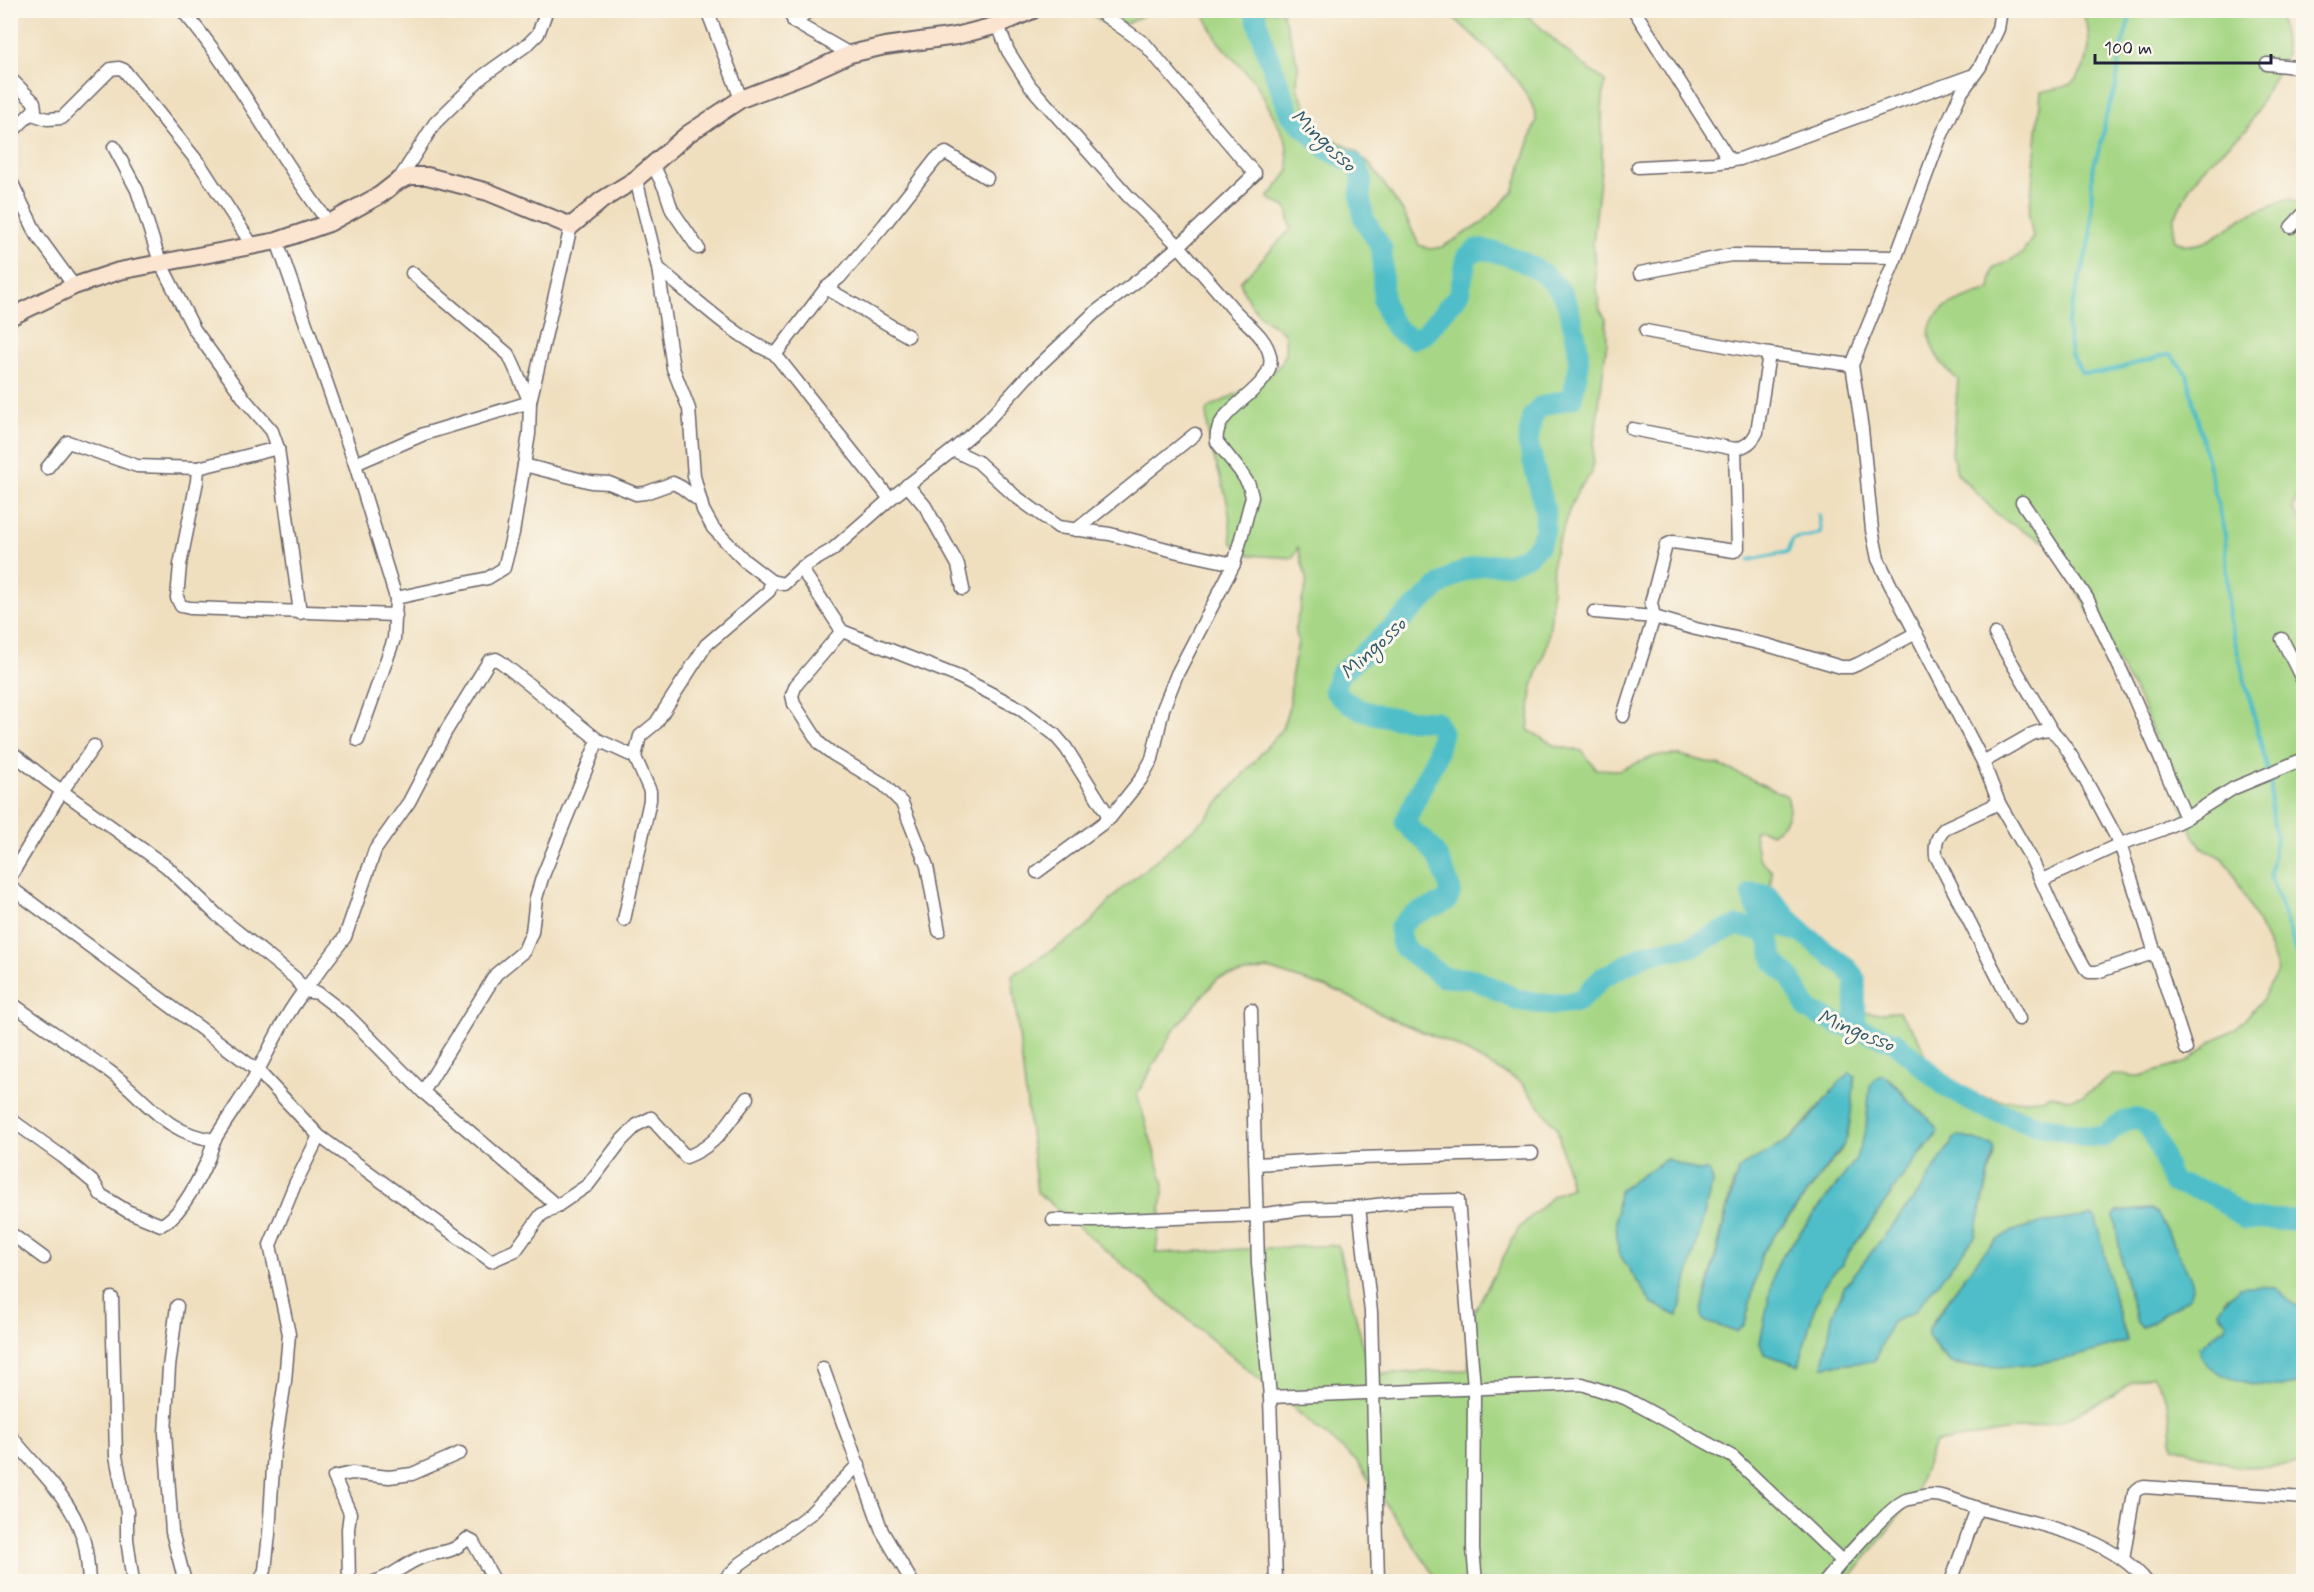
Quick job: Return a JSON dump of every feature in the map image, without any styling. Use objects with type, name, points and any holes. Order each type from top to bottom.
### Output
[{"type":"street","points":[[182,10],[219,57],[266,133],[329,223]]},
{"type":"street","points":[[398,181],[435,123],[483,76],[528,45],[538,34],[547,10]]},
{"type":"street","points":[[707,10],[741,99]]},
{"type":"street","points":[[792,16],[810,10]]},
{"type":"street","points":[[396,598],[488,578],[504,568],[513,533],[529,435],[530,402],[572,226],[603,200],[636,179],[688,134],[741,99],[850,54],[885,46],[956,36],[998,25],[1033,10]]},
{"type":"street","points":[[636,179],[658,268],[673,368],[688,409],[694,476],[701,502],[713,528],[745,561],[771,581],[784,584],[801,568],[832,550],[987,421],[1027,377],[1093,314],[1141,279],[1255,174],[1145,44],[1097,10]]},
{"type":"street","points":[[1634,10],[1730,161]]},
{"type":"street","points":[[2001,10],[1998,29],[1980,67],[1971,76],[1939,141],[1896,257],[1852,365],[1862,429],[1872,530],[1878,559],[1983,762],[1999,803],[2042,880],[2058,918],[2089,972],[2097,972],[2156,952]]},
{"type":"street","points":[[792,16],[850,54]]},
{"type":"street","points":[[998,25],[1012,58],[1029,87],[1128,196],[1179,246],[1260,336],[1268,348],[1272,363],[1267,377],[1232,409],[1218,429],[1216,436],[1223,451],[1249,485],[1252,497],[1234,564],[1177,674],[1163,709],[1152,759],[1141,779],[1110,818],[1037,872]]},
{"type":"street","points":[[2267,64],[2304,68]]},
{"type":"street","points":[[32,114],[47,119],[62,118],[111,69],[124,70],[201,166],[252,245]]},
{"type":"street","points":[[1638,167],[1730,161],[1971,76]]},
{"type":"street","points":[[10,78],[34,102],[35,109],[10,134]]},
{"type":"street","points":[[114,147],[137,190],[160,262],[194,328],[246,401],[272,430],[278,448],[300,613]]},
{"type":"street","points":[[774,353],[779,350],[826,288],[840,277],[936,159],[946,153],[987,178]]},
{"type":"street","points":[[653,165],[672,210],[698,248]]},
{"type":"street","points":[[10,317],[74,286],[119,271],[277,241],[329,223],[380,195],[398,181],[411,176],[427,176],[488,192],[572,226]]},
{"type":"street","points":[[10,179],[29,222],[74,286]]},
{"type":"street","points":[[2291,227],[2304,213]]},
{"type":"street","points":[[277,241],[355,464],[396,598],[394,639],[358,740]]},
{"type":"street","points":[[1640,273],[1731,255],[1896,257]]},
{"type":"street","points":[[658,268],[723,320],[763,349],[774,353],[890,500]]},
{"type":"street","points":[[412,273],[508,355],[530,402]]},
{"type":"street","points":[[826,288],[908,336]]},
{"type":"street","points":[[1646,331],[1769,354],[1852,365]]},
{"type":"street","points":[[1632,429],[1736,448],[1745,446],[1753,440],[1757,432],[1769,354]]},
{"type":"street","points":[[355,464],[424,435],[530,402]]},
{"type":"street","points":[[1076,530],[1195,434]]},
{"type":"street","points":[[47,468],[68,442],[137,466],[198,468],[278,448]]},
{"type":"street","points":[[1623,716],[1654,617],[1652,603],[1665,545],[1668,543],[1734,551],[1738,548],[1736,448]]},
{"type":"street","points":[[953,450],[978,462],[1015,496],[1058,527],[1110,534],[1234,564]]},
{"type":"street","points":[[524,465],[591,482],[609,483],[636,494],[673,483],[701,502]]},
{"type":"street","points":[[198,468],[180,565],[177,598],[181,606],[300,613],[396,615]]},
{"type":"street","points":[[908,485],[925,506],[958,565],[963,590]]},
{"type":"street","points":[[2022,502],[2087,598],[2134,698],[2186,819]]},
{"type":"street","points":[[801,568],[842,631],[959,677],[1018,708],[1054,734],[1066,748],[1110,818]]},
{"type":"street","points":[[624,920],[650,800],[650,791],[635,758],[640,736],[656,723],[706,645],[769,591],[771,581]]},
{"type":"street","points":[[1594,612],[1654,617],[1767,645],[1841,667],[1858,664],[1916,633]]},
{"type":"street","points":[[842,631],[796,685],[792,695],[794,704],[820,744],[883,784],[903,803],[927,866],[939,931]]},
{"type":"street","points":[[1995,634],[2052,731],[2061,738],[2120,844],[2186,1049]]},
{"type":"street","points":[[2282,639],[2304,682]]},
{"type":"street","points":[[10,1119],[63,1157],[94,1183],[101,1196],[127,1211],[161,1225],[171,1221],[208,1159],[215,1140],[258,1071],[291,1008],[345,937],[375,850],[410,802],[436,748],[489,662],[496,659],[501,662],[598,740],[635,758]]},
{"type":"street","points":[[1983,762],[2032,734],[2052,731]]},
{"type":"street","points":[[423,1092],[496,974],[524,951],[532,932],[536,898],[542,878],[598,740]]},
{"type":"street","points":[[10,877],[62,791],[94,746]]},
{"type":"street","points":[[10,751],[166,867],[217,915],[294,978],[304,991],[318,993],[348,1016],[423,1092],[557,1206]]},
{"type":"street","points":[[2042,880],[2120,844],[2186,819],[2234,788],[2304,759]]},
{"type":"street","points":[[1999,803],[1946,828],[1938,835],[1935,845],[1936,856],[2019,1019]]},
{"type":"street","points":[[10,887],[258,1071],[319,1136],[491,1261],[516,1250],[541,1215],[588,1185],[622,1140],[637,1125],[651,1118],[686,1157],[702,1151],[717,1139],[732,1116],[748,1098]]},
{"type":"street","points":[[10,1002],[111,1072],[164,1120],[196,1138],[215,1140]]},
{"type":"street","points":[[1251,1010],[1258,1264],[1270,1397],[1276,1581]]},
{"type":"street","points":[[260,1581],[265,1570],[274,1451],[285,1381],[289,1334],[270,1245],[295,1184],[319,1136]]},
{"type":"street","points":[[1256,1164],[1358,1158],[1532,1153]]},
{"type":"street","points":[[1053,1220],[1094,1221],[1258,1215],[1302,1209],[1458,1200],[1474,1388],[1473,1549],[1476,1581]]},
{"type":"street","points":[[1359,1207],[1371,1312],[1378,1581]]},
{"type":"street","points":[[10,1233],[44,1258]]},
{"type":"street","points":[[112,1298],[116,1456],[127,1512],[127,1539],[133,1581]]},
{"type":"street","points":[[177,1306],[169,1367],[165,1433],[172,1532],[185,1581]]},
{"type":"street","points":[[823,1368],[882,1531],[912,1581]]},
{"type":"street","points":[[1270,1397],[1582,1384],[1625,1398],[1734,1457],[1842,1560]]},
{"type":"street","points":[[10,1435],[64,1498],[74,1516],[83,1536],[89,1581]]},
{"type":"street","points":[[349,1581],[350,1513],[334,1478],[351,1473],[389,1477],[412,1474],[460,1453]]},
{"type":"street","points":[[722,1581],[740,1564],[810,1514],[859,1464]]},
{"type":"street","points":[[2123,1559],[2134,1493],[2138,1489],[2144,1487],[2304,1498]]},
{"type":"street","points":[[1825,1581],[1842,1560],[1903,1501],[1935,1495],[2043,1525],[2090,1541],[2123,1559],[2147,1581]]},
{"type":"street","points":[[1951,1581],[1977,1508]]},
{"type":"street","points":[[374,1581],[394,1575],[420,1558],[456,1550],[466,1539],[473,1542],[495,1581]]},
{"type":"green space","points":[[1521,10],[1579,62],[1605,81],[1602,109],[1602,161],[1593,243],[1596,283],[1600,310],[1606,319],[1607,342],[1592,473],[1578,490],[1553,558],[1551,618],[1547,645],[1532,689],[1528,730],[1556,746],[1582,751],[1596,769],[1619,770],[1655,756],[1680,755],[1722,766],[1787,796],[1789,808],[1784,823],[1771,834],[1760,829],[1754,833],[1758,857],[1772,872],[1770,888],[1793,914],[1857,971],[1862,991],[1860,1006],[1862,1012],[1872,1014],[1899,1012],[1918,1037],[1929,1066],[1965,1092],[2003,1101],[2042,1099],[2052,1095],[2067,1099],[2083,1096],[2113,1075],[2140,1076],[2188,1062],[2212,1041],[2237,1028],[2262,1000],[2277,972],[2271,950],[2232,871],[2223,858],[2203,849],[2194,836],[2140,701],[2051,545],[2002,519],[1957,473],[1952,453],[1958,380],[1932,347],[1930,328],[1934,318],[1942,310],[1990,289],[1993,269],[2022,254],[2033,237],[2029,216],[2041,92],[2073,82],[2084,68],[2087,59],[2089,41],[2086,23],[2083,15],[2072,11],[2279,11],[2286,54],[2247,129],[2206,165],[2190,187],[2174,219],[2174,240],[2193,245],[2202,243],[2212,239],[2246,216],[2290,198],[2303,208],[2304,480],[2299,488],[2293,509],[2304,527],[2303,1311],[2289,1301],[2276,1287],[2240,1287],[2225,1299],[2219,1313],[2227,1323],[2226,1327],[2199,1347],[2200,1352],[2223,1371],[2246,1383],[2279,1385],[2303,1383],[2303,1465],[2238,1467],[2173,1446],[2168,1402],[2153,1375],[2132,1382],[2114,1395],[2059,1422],[1934,1443],[1914,1497],[1848,1581],[1438,1581],[1356,1461],[1037,1192],[1012,975],[1083,931],[1119,891],[1205,819],[1282,729],[1290,704],[1291,678],[1298,642],[1295,627],[1307,582],[1298,547],[1293,558],[1250,555],[1232,543],[1227,501],[1210,444],[1207,421],[1207,409],[1261,380],[1279,366],[1284,357],[1284,332],[1256,312],[1240,282],[1291,229],[1287,208],[1268,198],[1289,171],[1286,140],[1256,83],[1219,43],[1202,11],[1282,11],[1298,65],[1297,87],[1311,116],[1326,135],[1356,151],[1372,167],[1404,213],[1419,245],[1430,249],[1442,247],[1481,224],[1513,192],[1536,121],[1527,94],[1504,66],[1454,18],[1450,11]],"holes":[[[1268,969],[1340,992],[1387,1017],[1452,1044],[1521,1082],[1557,1128],[1571,1188],[1554,1195],[1519,1228],[1474,1312],[1468,1370],[1370,1374],[1338,1245],[1156,1253],[1164,1184],[1137,1094],[1174,1030],[1218,978]],[[1849,1073],[1855,1076],[1848,1135],[1841,1150],[1762,1252],[1745,1324],[1736,1332],[1704,1321],[1702,1311],[1733,1182],[1793,1136]],[[1887,1077],[1901,1090],[1909,1102],[1925,1115],[1937,1134],[1899,1181],[1822,1290],[1813,1312],[1799,1365],[1764,1354],[1760,1343],[1774,1273],[1780,1259],[1855,1161],[1866,1129],[1869,1095]],[[1954,1139],[1994,1155],[1975,1237],[1914,1312],[1891,1323],[1875,1360],[1824,1366],[1832,1316],[1845,1286],[1922,1188]],[[1666,1159],[1698,1171],[1710,1172],[1712,1183],[1678,1316],[1652,1304],[1618,1252],[1616,1220],[1620,1190]],[[2150,1209],[2157,1213],[2174,1245],[2189,1298],[2142,1328],[2137,1322],[2124,1275],[2114,1215],[2118,1212]],[[2041,1224],[2115,1303],[2127,1339],[2123,1343],[2020,1365],[1966,1366],[1955,1364],[1940,1354],[1927,1334],[1940,1311],[1986,1252],[2005,1235],[2018,1229]]]},
{"type":"green space","points":[[1072,11],[1152,11],[1126,24],[1104,23],[1089,13],[1074,14]]},
{"type":"water","points":[[1850,1072],[1855,1076],[1850,1122],[1845,1143],[1762,1252],[1745,1324],[1737,1332],[1703,1321],[1702,1311],[1738,1170],[1794,1136]]},
{"type":"water","points":[[1882,1075],[1929,1119],[1938,1131],[1899,1181],[1822,1290],[1813,1312],[1799,1365],[1764,1354],[1760,1343],[1774,1273],[1780,1259],[1855,1161],[1866,1129],[1870,1086],[1875,1078]]},
{"type":"water","points":[[1959,1136],[1992,1145],[1994,1150],[1975,1237],[1914,1312],[1891,1323],[1875,1360],[1823,1366],[1832,1316],[1845,1286],[1922,1188],[1954,1139]]},
{"type":"water","points":[[1667,1159],[1698,1171],[1709,1171],[1712,1183],[1678,1316],[1652,1304],[1618,1252],[1616,1220],[1619,1190]]},
{"type":"water","points":[[2151,1209],[2157,1213],[2174,1245],[2192,1281],[2192,1289],[2189,1298],[2142,1328],[2137,1322],[2124,1275],[2114,1215],[2118,1212]]},
{"type":"water","points":[[2095,1217],[2100,1232],[2115,1303],[2127,1341],[2075,1357],[2028,1365],[2001,1367],[1961,1365],[1949,1362],[1928,1336],[1928,1331],[1964,1277],[1987,1250],[1998,1240],[2019,1229]]},
{"type":"water","points":[[2239,1287],[2276,1287],[2289,1301],[2303,1311],[2303,1383],[2274,1386],[2247,1383],[2220,1374],[2202,1358],[2199,1347],[2226,1327],[2227,1322],[2218,1311]]},
{"type":"waterway","name":"Mingosso","points":[[1254,10],[1290,114],[1328,150],[1355,164],[1362,177],[1360,196],[1364,219],[1382,249],[1383,301],[1389,318],[1399,331],[1414,339],[1425,334],[1459,294],[1467,257],[1477,249],[1499,253],[1521,261],[1550,280],[1566,301],[1577,342],[1579,365],[1572,398],[1540,407],[1532,417],[1528,442],[1545,510],[1545,530],[1539,545],[1527,556],[1508,564],[1482,565],[1458,573],[1439,586],[1339,675],[1334,690],[1354,707],[1381,716],[1436,721],[1442,732],[1436,757],[1405,822],[1435,853],[1451,891],[1447,901],[1414,915],[1403,923],[1399,929],[1402,946],[1443,977],[1474,979],[1518,1000],[1551,1005],[1579,1001],[1603,977],[1649,953],[1690,947],[1737,926],[1752,928],[1763,932],[1769,940],[1774,962],[1790,977],[1808,1010],[1840,1025],[1856,1028],[1895,1042],[1945,1086],[1977,1105],[2033,1124],[2086,1136],[2104,1137],[2123,1122],[2131,1119],[2139,1120],[2146,1125],[2158,1143],[2172,1183],[2204,1191],[2221,1200],[2245,1219],[2301,1220],[2304,1224]]},
{"type":"waterway","points":[[2132,10],[2120,53],[2116,87],[2092,171],[2091,237],[2067,325],[2071,355],[2082,373],[2101,373],[2170,354],[2187,374],[2225,535],[2229,618],[2271,783],[2271,806],[2276,837],[2270,874],[2304,973]]},
{"type":"waterway","points":[[1749,560],[1788,552],[1793,539],[1821,533],[1819,515]]},
{"type":"waterway","points":[[1804,934],[1771,921],[1758,909],[1753,901],[1752,893],[1767,895],[1804,934],[1846,967],[1855,978],[1856,1028]]},
{"type":"waterway","name":"Mingosso","points":[[2301,1220],[2304,1215]]}]
